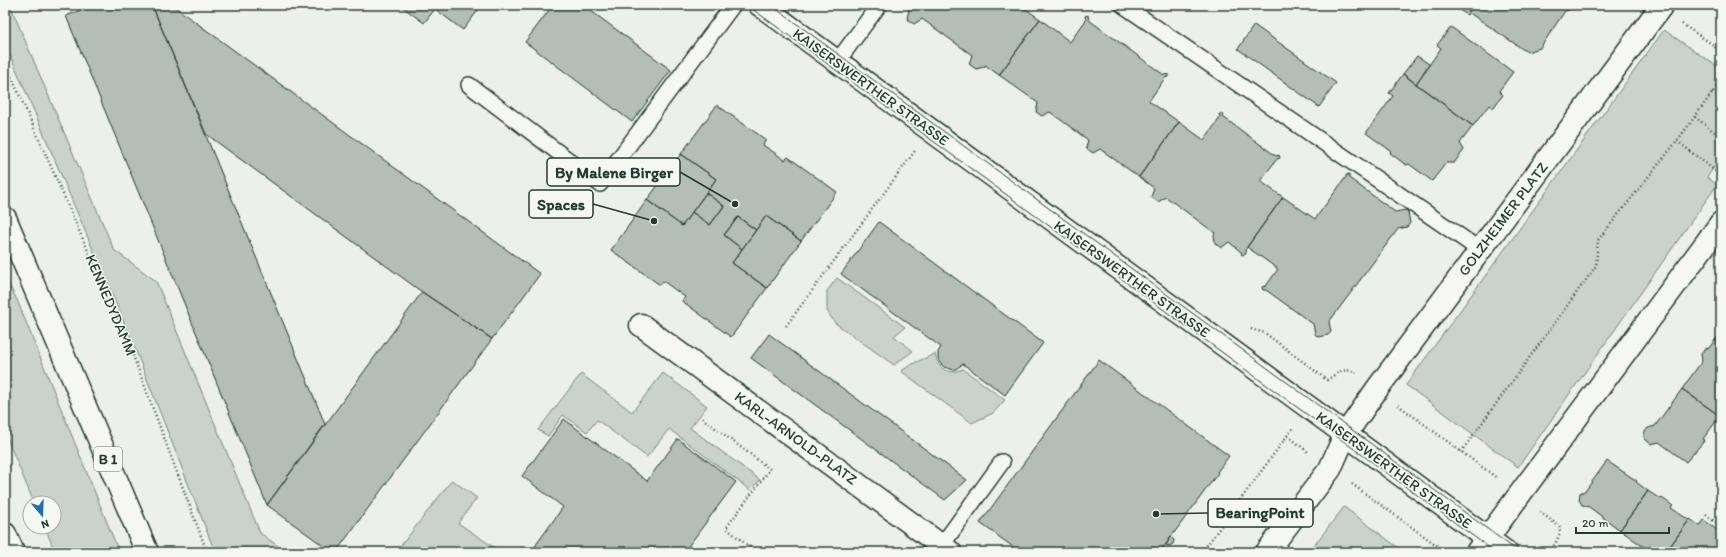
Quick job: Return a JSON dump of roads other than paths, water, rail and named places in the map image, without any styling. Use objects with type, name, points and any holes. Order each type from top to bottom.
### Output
[{"type":"main road","name":"KAISERSWERTHER STRASSE","points":[[760,5],[1308,407],[1482,545],[1506,552]]},
{"type":"main road","name":"GOLZHEIMER PLATZ","points":[[1345,435],[1377,389],[1661,7]]},
{"type":"main road","name":"B 1","points":[[5,218],[147,552]]},
{"type":"main road","points":[[1482,545],[1520,496],[1721,223]]},
{"type":"main road","name":"KARL-ARNOLD-PLATZ","points":[[641,325],[946,548]]},
{"type":"main road","points":[[1267,552],[1330,468],[1345,435]]},
{"type":"main road","points":[[5,534],[13,552]]},
{"type":"lane","points":[[469,85],[600,184],[733,5]]},
{"type":"lane","points":[[837,62],[879,5]]},
{"type":"lane","points":[[1123,5],[1480,250]]},
{"type":"lane","points":[[946,548],[1002,462]]},
{"type":"tram line","points":[[747,5],[1495,552]]},
{"type":"tram line","points":[[771,5],[1519,552]]},
{"type":"place","name":"By Malene Birger","points":[[735,204]]},
{"type":"place","name":"Spaces","points":[[654,221]]},
{"type":"place","name":"BearingPoint","points":[[1156,514]]}]
